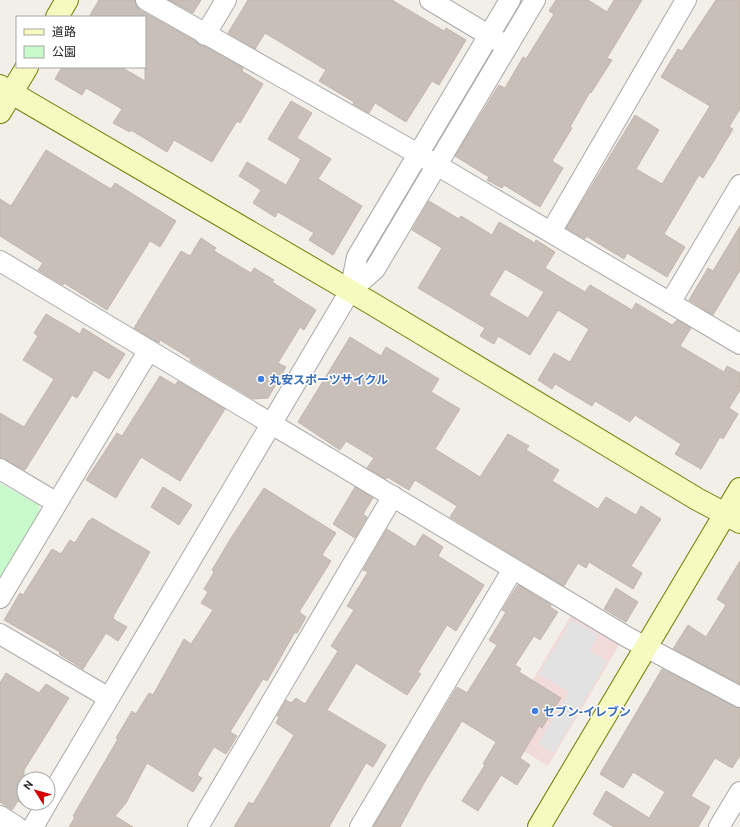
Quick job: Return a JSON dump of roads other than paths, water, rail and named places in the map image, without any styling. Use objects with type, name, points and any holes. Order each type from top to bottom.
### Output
[{"type":"street","points":[[58,16],[67,0]]},
{"type":"street","points":[[146,0],[205,35],[437,165],[740,344]]},
{"type":"street","points":[[205,35],[226,0]]},
{"type":"street","points":[[430,0],[508,46]]},
{"type":"street","points":[[56,787],[350,291],[357,257],[510,0]]},
{"type":"street","points":[[350,291],[376,269],[535,0]]},
{"type":"street","points":[[551,232],[686,0]]},
{"type":"street","points":[[0,112],[6,89],[26,68]]},
{"type":"street","points":[[6,89],[733,518]]},
{"type":"street","points":[[670,303],[740,185]]},
{"type":"street","points":[[0,261],[645,647],[740,696]]},
{"type":"street","points":[[0,598],[149,350]]},
{"type":"street","points":[[0,469],[57,503]]},
{"type":"street","points":[[539,827],[645,647],[733,518],[740,489]]},
{"type":"street","points":[[198,827],[393,496]]},
{"type":"street","points":[[360,827],[513,569]]},
{"type":"street","points":[[0,634],[109,698]]},
{"type":"street","points":[[719,827],[740,792]]},
{"type":"street","points":[[33,827],[42,811]]},
{"type":"street","points":[[0,816],[17,827]]},
{"type":"place","name":"丸安スポーツサイクル","points":[[261,379]]},
{"type":"place","name":"セブン-イレブン","points":[[535,711]]}]
